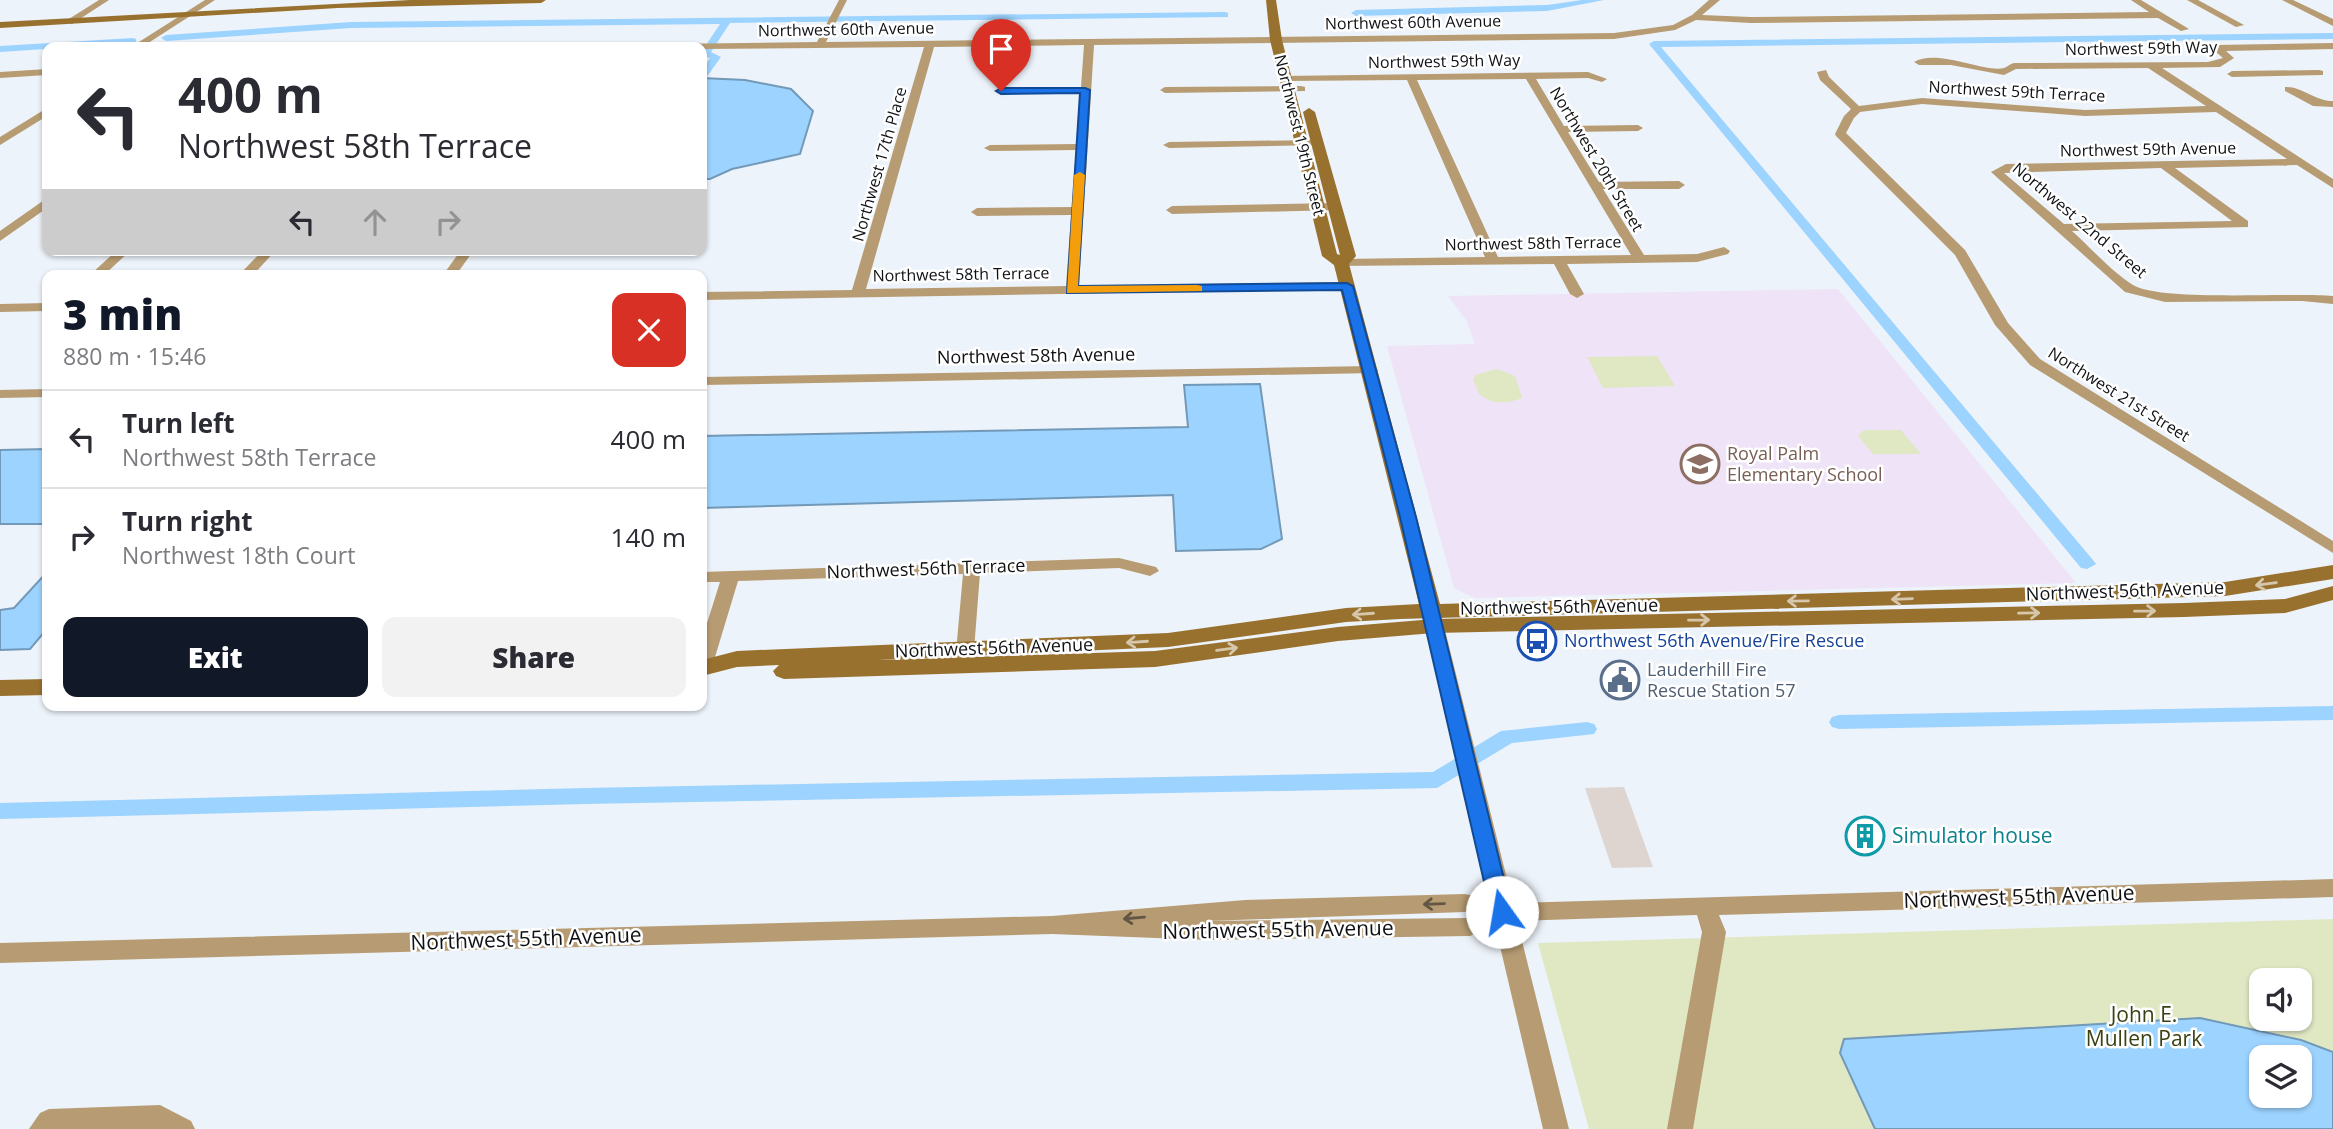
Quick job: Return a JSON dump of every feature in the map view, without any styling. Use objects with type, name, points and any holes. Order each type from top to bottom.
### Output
[{"type":"street","points":[[0,19],[73,19],[105,0]]},
{"type":"street","points":[[144,42],[211,0]]},
{"type":"street","points":[[0,25],[328,0]]},
{"type":"street","points":[[270,6],[541,0]]},
{"type":"street","points":[[820,45],[843,0]]},
{"type":"street","name":"Northwest 19th Street","points":[[1271,0],[1294,83],[1303,143],[1330,256],[1341,263],[1371,370],[1556,1129]]},
{"type":"street","name":"Northwest 19th Street","points":[[1280,0],[1283,40]]},
{"type":"street","points":[[1695,17],[1705,6],[1716,0]]},
{"type":"street","points":[[2135,0],[2184,29]]},
{"type":"street","points":[[2192,0],[2239,25]]},
{"type":"street","points":[[2286,0],[2333,23]]},
{"type":"street","name":"Northwest 60th Avenue","points":[[707,46],[1614,36],[1675,27],[1695,17],[1751,20],[2160,15]]},
{"type":"street","points":[[1072,290],[1089,42]]},
{"type":"street","name":"Northwest 17th Place","points":[[858,293],[930,44]]},
{"type":"street","name":"Northwest 59th Way","points":[[1919,62],[1951,62],[2004,72],[2014,66],[2220,64],[2229,58],[2216,48],[2333,46]]},
{"type":"street","points":[[2271,47],[2333,79]]},
{"type":"street","points":[[2290,58],[2333,52]]},
{"type":"street","points":[[2150,65],[2333,184]]},
{"type":"street","points":[[0,75],[42,72]]},
{"type":"street","points":[[1822,72],[1824,78],[1857,109]]},
{"type":"street","points":[[2232,74],[2319,73]]},
{"type":"street","name":"Northwest 59th Way","points":[[1165,90],[1411,78],[1588,75],[1602,79]]},
{"type":"street","name":"Northwest 20th Street","points":[[1529,76],[1639,258]]},
{"type":"street","points":[[1411,78],[1493,261]]},
{"type":"street","name":"Northwest 19th Street","points":[[1294,83],[1318,143],[1348,256],[1341,263]]},
{"type":"street","points":[[2290,89],[2316,104],[2333,104]]},
{"type":"street","points":[[1001,91],[1085,90]]},
{"type":"street","name":"Northwest 59th Terrace","points":[[1857,109],[1922,101],[2085,113],[2219,109]]},
{"type":"street","name":"Northwest 21st Street","points":[[1857,109],[1849,116],[1840,134],[1960,253],[2002,325],[2035,362],[2333,548]]},
{"type":"street","points":[[0,142],[42,114]]},
{"type":"street","points":[[1561,129],[1638,128]]},
{"type":"street","points":[[1169,145],[1318,143]]},
{"type":"street","points":[[990,148],[1082,147]]},
{"type":"street","name":"Northwest 59th Avenue","points":[[1998,169],[2299,162]]},
{"type":"street","points":[[2061,228],[2244,224],[2162,164]]},
{"type":"street","name":"Northwest 22nd Street","points":[[1998,169],[1999,176],[2130,289],[2165,298],[2302,297],[2333,300]]},
{"type":"street","points":[[1595,186],[1679,185]]},
{"type":"street","points":[[0,237],[42,206]]},
{"type":"street","points":[[1172,210],[1334,207]]},
{"type":"street","points":[[977,212],[1077,211]]},
{"type":"street","name":"Northwest 58th Terrace","points":[[1341,263],[1697,258],[1724,251]]},
{"type":"street","points":[[102,270],[118,256]]},
{"type":"street","points":[[250,270],[264,256]]},
{"type":"street","points":[[453,270],[463,256]]},
{"type":"street","points":[[1558,260],[1577,294]]},
{"type":"street","name":"Northwest 58th Terrace","points":[[707,296],[1347,286]]},
{"type":"street","points":[[0,308],[42,307]]},
{"type":"street","name":"Northwest 58th Avenue","points":[[707,382],[1371,370]]},
{"type":"street","points":[[0,394],[42,393]]},
{"type":"street","name":"Northwest 56th Terrace","points":[[707,577],[1119,563],[1150,571]]},
{"type":"street","points":[[964,658],[972,568]]},
{"type":"street","name":"Northwest 56th Avenue","points":[[707,667],[737,659],[1155,659],[1433,618],[2225,589],[2333,572]]},
{"type":"street","points":[[707,651],[731,576]]},
{"type":"street","name":"Northwest 56th Avenue","points":[[1433,618],[2184,610],[2285,606],[2333,593]]},
{"type":"street","name":"Northwest 56th Avenue","points":[[707,669],[735,672],[964,658]]},
{"type":"street","points":[[0,688],[42,687]]},
{"type":"street","name":"Northwest 55th Avenue","points":[[0,953],[1052,925],[1245,909],[1465,903],[1502,912],[2333,888]]},
{"type":"street","points":[[1681,1129],[1714,932],[1705,906]]},
{"type":"street","points":[[45,1125],[160,1117],[182,1129]]},
{"type":"shaded area","name":"Royal Palm Elementary School","points":[[1838,289],[2076,583],[1474,598],[1454,588],[1387,346],[1475,344],[1466,320],[1448,296]]},
{"type":"green space","points":[[1657,356],[1675,386],[1603,388],[1587,357]]},
{"type":"green space","points":[[1497,369],[1515,376],[1522,398],[1500,402],[1479,394],[1473,379],[1475,375]]},
{"type":"green space","points":[[1864,430],[1901,430],[1921,454],[1873,454],[1858,436]]},
{"type":"green space","name":"John E. Mullen Park","points":[[2333,919],[2333,1129],[1589,1129],[1538,943]]},
{"type":"water","points":[[707,78],[745,80],[791,89],[813,111],[800,154],[732,169],[707,179]]},
{"type":"water","points":[[1260,384],[1282,539],[1261,549],[1176,551],[1173,495],[707,508],[707,436],[1188,427],[1184,385]]},
{"type":"water","points":[[42,449],[42,524],[0,524],[0,450]]},
{"type":"water","points":[[42,577],[42,635],[30,649],[0,650],[0,610],[14,608]]},
{"type":"water","points":[[2200,1018],[2249,1029],[2249,1031],[2301,1040],[2333,1052],[2333,1129],[1875,1129],[1840,1053],[1844,1039]]},
{"type":"building","points":[[1624,787],[1653,867],[1612,868],[1585,788]]},
{"type":"building","name":"Simulator house","points":[[1847,829],[1876,829],[1883,843],[1855,844]]},
{"type":"waterway","points":[[1356,13],[1547,8],[1600,0]]},
{"type":"waterway","points":[[166,38],[351,25],[1225,15]]},
{"type":"waterway","points":[[707,50],[726,22]]},
{"type":"waterway","points":[[2087,564],[1654,44],[2333,36]]},
{"type":"waterway","points":[[116,42],[133,41]]},
{"type":"waterway","points":[[0,49],[42,46]]},
{"type":"waterway","points":[[707,54],[716,57],[707,69]]},
{"type":"waterway","points":[[1839,722],[2333,713]]},
{"type":"waterway","points":[[0,811],[585,796],[1437,780],[1508,736],[1587,729]]},
{"type":"slow traffic","points":[[1080,175],[1072,290],[1197,288]]},
{"type":"place","name":"Royal Palm Elementary School","points":[[1700,464]]},
{"type":"place","name":"Northwest 56th Avenue/Fire Rescue","points":[[1537,641]]},
{"type":"place","name":"Lauderhill Fire Rescue Station 57","points":[[1620,680]]},
{"type":"place","name":"Simulator house","points":[[1865,836]]},
{"type":"route","points":[[1001,91],[1085,90],[1072,290],[1347,286],[1408,517],[1502,912]]}]
